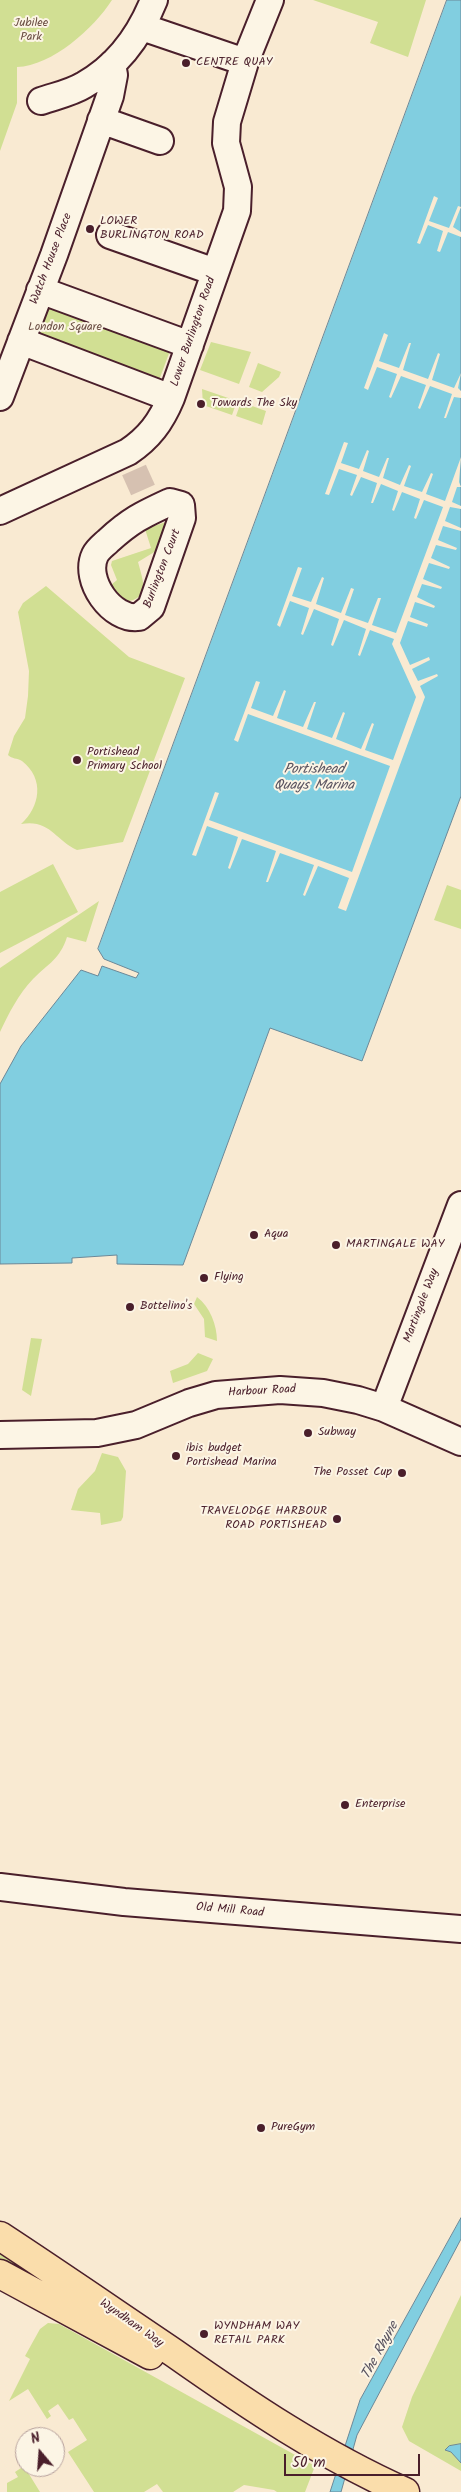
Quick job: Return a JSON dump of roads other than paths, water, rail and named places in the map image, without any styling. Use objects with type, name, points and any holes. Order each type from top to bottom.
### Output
[{"type":"main road","name":"Wyndham Way","points":[[0,2236],[262,2414]]},
{"type":"main road","name":"Wyndham Way","points":[[0,2274],[262,2414],[366,2473],[405,2492]]},
{"type":"street","points":[[41,101],[84,86],[112,64],[128,47],[142,27],[154,0]]},
{"type":"street","name":"Lower Burlington Road","points":[[0,511],[139,481],[151,434],[171,398],[238,207],[238,187],[227,148],[226,127],[245,62],[270,0]]},
{"type":"street","points":[[142,27],[245,62]]},
{"type":"street","name":"Watch House Place","points":[[0,397],[102,120],[114,75],[112,64]]},
{"type":"street","points":[[102,120],[160,141]]},
{"type":"street","points":[[110,235],[215,272]]},
{"type":"street","points":[[40,290],[190,345]]},
{"type":"street","points":[[21,341],[171,398]]},
{"type":"street","name":"Martingale Way","points":[[384,1408],[461,1205]]},
{"type":"street","name":"Harbour Road","points":[[0,1435],[97,1434],[136,1425],[204,1398],[235,1392],[302,1390],[344,1397],[384,1408],[461,1442]]},
{"type":"street","name":"Old Mill Road","points":[[0,1887],[124,1902],[461,1929]]},
{"type":"water","name":"Portishead Quays Marina","points":[[447,0],[461,0],[461,796],[362,1061],[270,1028],[183,1265],[117,1264],[117,1255],[72,1258],[72,1263],[0,1264],[0,1084],[21,1046],[81,970],[98,976],[102,966],[136,978],[139,973],[104,959],[98,949]]},
{"type":"water","points":[[461,2218],[461,2239],[357,2435],[341,2492],[330,2492],[360,2400]]},
{"type":"water","points":[[461,2444],[461,2463],[451,2452],[445,2450],[449,2446]]},
{"type":"tunnel","points":[[134,470],[143,490]]},
{"type":"place","name":"CENTRE QUAY","points":[[186,63]]},
{"type":"place","name":"LOWER BURLINGTON ROAD","points":[[90,229]]},
{"type":"place","name":"Towards The Sky","points":[[201,404]]},
{"type":"place","name":"Portishead Primary School","points":[[77,760]]},
{"type":"place","name":"Aqua","points":[[254,1235]]},
{"type":"place","name":"MARTINGALE WAY","points":[[336,1245]]},
{"type":"place","name":"Flying","points":[[204,1278]]},
{"type":"place","name":"Bottelino's","points":[[130,1307]]},
{"type":"place","name":"Subway","points":[[308,1433]]},
{"type":"place","name":"ibis budget Portishead Marina","points":[[176,1456]]},
{"type":"place","name":"The Posset Cup","points":[[402,1473]]},
{"type":"place","name":"TRAVELODGE HARBOUR ROAD PORTISHEAD","points":[[337,1519]]},
{"type":"place","name":"Enterprise","points":[[345,1805]]},
{"type":"place","name":"PureGym","points":[[261,2128]]},
{"type":"place","name":"WYNDHAM WAY RETAIL PARK","points":[[204,2334]]},
{"type":"park label","name":"Jubilee Park","points":[[31,31]]},
{"type":"park label","name":"London Square","points":[[65,328]]},
{"type":"water label","name":"The Rhyne","points":[[381,2351]]}]
